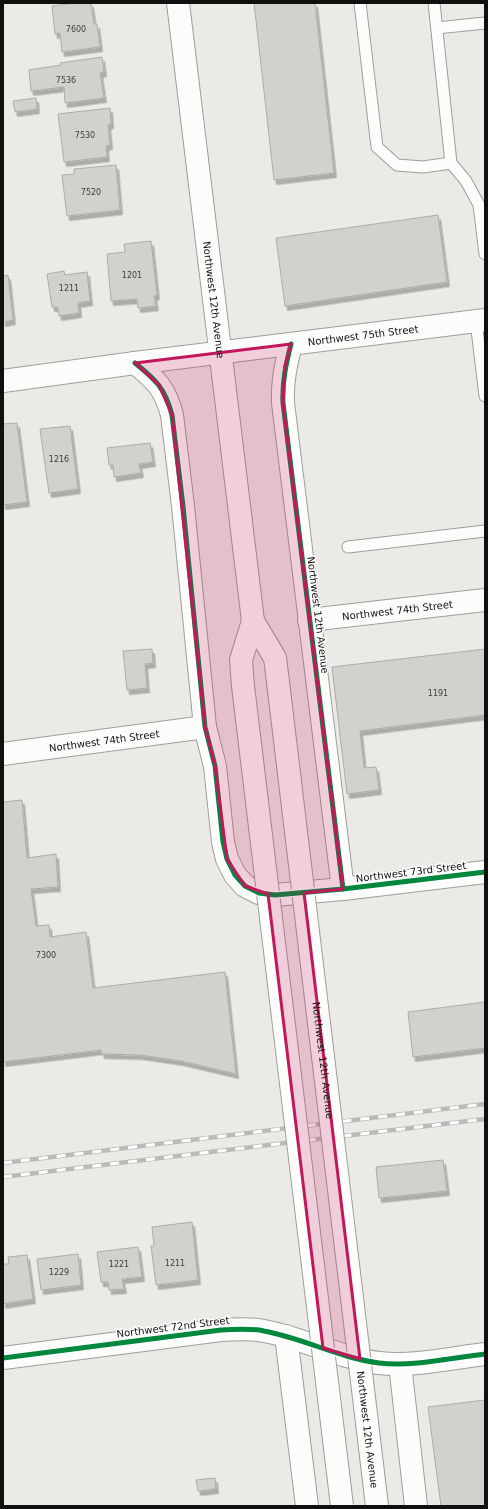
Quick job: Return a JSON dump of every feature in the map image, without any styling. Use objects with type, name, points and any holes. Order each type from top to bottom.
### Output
[{"type":"street","name":"Northwest 12th Avenue","points":[[178,3],[253,621],[275,658],[377,1506]]},
{"type":"street","name":"Northwest 75th Street","points":[[3,382],[135,363],[481,320]]},
{"type":"street","name":"Northwest 12th Avenue","points":[[291,344],[285,366],[282,388],[283,403],[343,889]]},
{"type":"street","points":[[135,363],[159,385],[168,401],[172,415],[183,506],[205,727]]},
{"type":"street","name":"Northwest 74th Street","points":[[309,620],[485,600]]},
{"type":"street","name":"Northwest 12th Avenue","points":[[253,621],[241,660],[342,1506]]},
{"type":"street","name":"Northwest 74th Street","points":[[3,754],[205,727]]},
{"type":"street","name":"Northwest 73rd Street","points":[[205,727],[215,766],[223,842],[227,859],[235,875],[245,886],[259,893],[275,895],[343,889],[485,872]]},
{"type":"street","name":"Northwest 72nd Street","points":[[3,1358],[221,1330],[243,1329],[263,1331],[286,1336],[377,1363],[400,1364],[485,1354]]},
{"type":"street","points":[[286,1336],[306,1506]]},
{"type":"street","points":[[400,1364],[416,1506]]},
{"type":"lane","points":[[360,3],[377,147],[397,165],[423,167],[451,163]]},
{"type":"lane","points":[[434,3],[451,163],[466,181],[479,205],[485,254]]},
{"type":"lane","points":[[437,28],[485,23]]},
{"type":"lane","points":[[481,320],[485,396]]},
{"type":"lane","points":[[348,548],[485,532]]},
{"type":"highlighted area","points":[[291,344],[285,366],[283,403],[343,889],[304,893],[360,1359],[323,1348],[268,894],[245,886],[227,859],[215,766],[205,727],[172,415],[159,385],[135,363]]},
{"type":"building","points":[[75,3],[91,3],[94,24],[97,24],[100,47],[62,52],[60,33],[55,34],[52,6]]},
{"type":"building","points":[[254,3],[315,3],[334,173],[274,180]]},
{"type":"building","points":[[102,57],[104,72],[100,73],[104,98],[65,103],[64,87],[31,91],[29,70],[61,65],[60,63]]},
{"type":"building","points":[[36,98],[37,109],[15,112],[13,101]]},
{"type":"building","points":[[110,108],[111,124],[108,125],[110,145],[106,146],[107,157],[64,162],[58,114]]},
{"type":"building","points":[[116,165],[120,210],[67,216],[62,175],[74,174],[74,169]]},
{"type":"building","points":[[438,215],[447,282],[285,306],[276,238]]},
{"type":"building","points":[[151,241],[157,295],[154,296],[156,306],[138,308],[137,299],[111,301],[107,254],[125,252],[124,244]]},
{"type":"building","points":[[64,271],[65,275],[87,272],[90,301],[78,303],[79,313],[59,316],[58,307],[52,307],[47,274]]},
{"type":"building","points":[[8,275],[13,320],[3,322],[3,276]]},
{"type":"building","points":[[17,423],[27,502],[3,505],[3,424]]},
{"type":"building","points":[[70,426],[78,489],[49,493],[40,429]]},
{"type":"building","points":[[150,443],[153,462],[139,464],[141,473],[114,477],[113,465],[109,465],[107,448]]},
{"type":"building","points":[[152,649],[153,663],[145,664],[147,688],[127,690],[123,651]]},
{"type":"building","points":[[485,649],[485,715],[360,731],[364,768],[376,767],[379,790],[347,794],[332,667]]},
{"type":"building","points":[[22,800],[27,858],[56,854],[58,887],[31,889],[36,926],[49,925],[50,937],[86,932],[93,988],[225,972],[236,1074],[181,1061],[140,1055],[102,1054],[101,1050],[3,1062],[3,802]]},
{"type":"building","points":[[485,1002],[485,1048],[413,1057],[408,1012]]},
{"type":"building","points":[[443,1160],[447,1191],[379,1198],[376,1167]]},
{"type":"building","points":[[192,1222],[198,1280],[156,1285],[151,1246],[154,1246],[152,1227]]},
{"type":"building","points":[[138,1247],[142,1277],[122,1279],[124,1289],[109,1290],[108,1282],[101,1282],[97,1252]]},
{"type":"building","points":[[78,1254],[81,1285],[41,1290],[37,1259]]},
{"type":"building","points":[[27,1255],[33,1299],[3,1304],[3,1264],[9,1264],[8,1257]]},
{"type":"building","points":[[485,1400],[485,1506],[441,1506],[428,1407]]},
{"type":"building","points":[[215,1478],[216,1489],[198,1491],[196,1480]]},
{"type":"railway","points":[[3,1163],[485,1104]]},
{"type":"railway","points":[[3,1177],[485,1119]]},
{"type":"cycle path","points":[[291,344],[285,373],[283,403],[343,889]]},
{"type":"cycle path","points":[[135,363],[149,374],[159,385],[163,391],[172,415],[183,506],[205,727],[215,766],[223,842],[227,859],[235,875],[245,886],[259,893],[275,895],[343,889],[485,872]]},
{"type":"cycle path","points":[[3,1358],[221,1330],[242,1329],[259,1330],[278,1334],[335,1353],[379,1363],[405,1364],[432,1362],[485,1354]]}]
